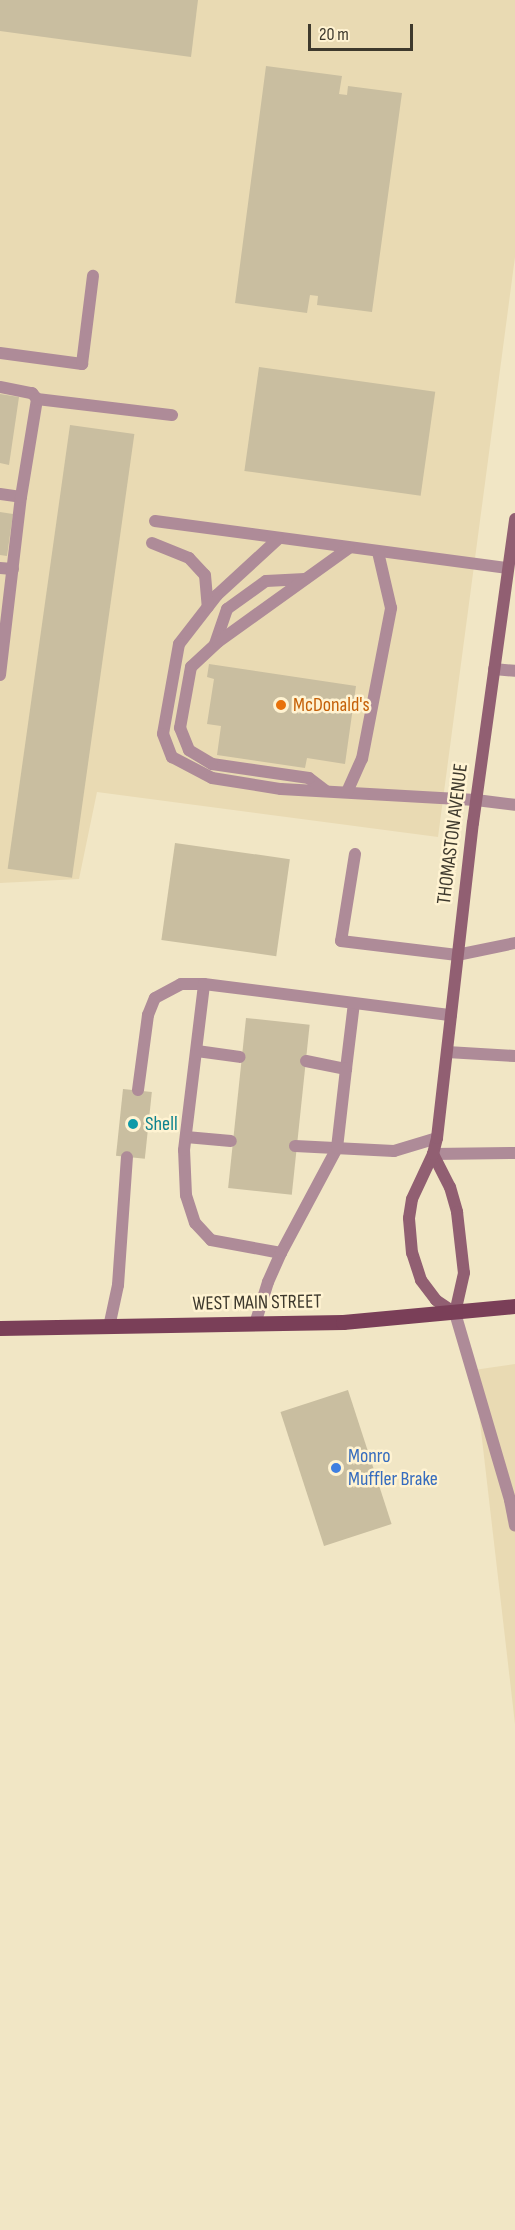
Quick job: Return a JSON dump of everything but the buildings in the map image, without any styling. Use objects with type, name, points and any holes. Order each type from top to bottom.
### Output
[{"type":"main road","name":"THOMASTON AVENUE","points":[[455,1312],[436,1300],[425,1288],[412,1253],[409,1229],[412,1199],[433,1154],[436,1138],[476,800],[515,519]]},
{"type":"main road","points":[[433,1154],[450,1187],[457,1212],[464,1273],[455,1312]]},
{"type":"main road","name":"WEST MAIN STREET","points":[[0,1328],[343,1322],[515,1306]]},
{"type":"lane","points":[[0,353],[82,364],[93,276]]},
{"type":"lane","points":[[0,387],[32,393],[37,399],[171,415]]},
{"type":"lane","points":[[0,675],[6,568],[21,497],[37,399]]},
{"type":"lane","points":[[0,494],[21,497]]},
{"type":"lane","points":[[155,521],[508,568]]},
{"type":"lane","points":[[278,539],[217,595],[179,644],[163,734],[172,757],[212,778],[281,789],[476,800],[515,805]]},
{"type":"lane","points":[[152,543],[189,558],[205,575],[208,607]]},
{"type":"lane","points":[[326,791],[309,778],[212,764],[189,750],[180,728],[191,667],[215,644],[348,548]]},
{"type":"lane","points":[[347,792],[362,759],[391,608],[378,552]]},
{"type":"lane","points":[[215,644],[227,609],[266,581],[306,579]]},
{"type":"lane","points":[[494,669],[515,671]]},
{"type":"lane","points":[[355,854],[341,941],[457,955],[515,943]]},
{"type":"lane","points":[[138,1090],[148,1015],[155,998],[181,984],[204,984],[451,1015]]},
{"type":"lane","points":[[204,984],[186,1137],[186,1195],[195,1223],[211,1240],[281,1253]]},
{"type":"lane","points":[[255,1324],[268,1282],[281,1253],[337,1148],[354,1003]]},
{"type":"lane","points":[[197,1051],[240,1057]]},
{"type":"lane","points":[[447,1052],[515,1056]]},
{"type":"lane","points":[[306,1061],[346,1069]]},
{"type":"lane","points":[[186,1137],[231,1141]]},
{"type":"lane","points":[[296,1146],[394,1151],[436,1138]]},
{"type":"lane","points":[[433,1154],[515,1153]]},
{"type":"lane","points":[[109,1327],[119,1274],[127,1157]]},
{"type":"lane","points":[[455,1312],[513,1500],[515,1526]]},
{"type":"shaded area","points":[[0,0],[515,0],[515,257],[438,837],[97,792],[79,879],[0,883]]},
{"type":"shaded area","points":[[515,1364],[515,1724],[474,1370]]},
{"type":"place","name":"McDonald's","points":[[281,705]]},
{"type":"place","name":"Shell","points":[[133,1124]]},
{"type":"place","name":"Monro Muffler Brake","points":[[336,1468]]}]
